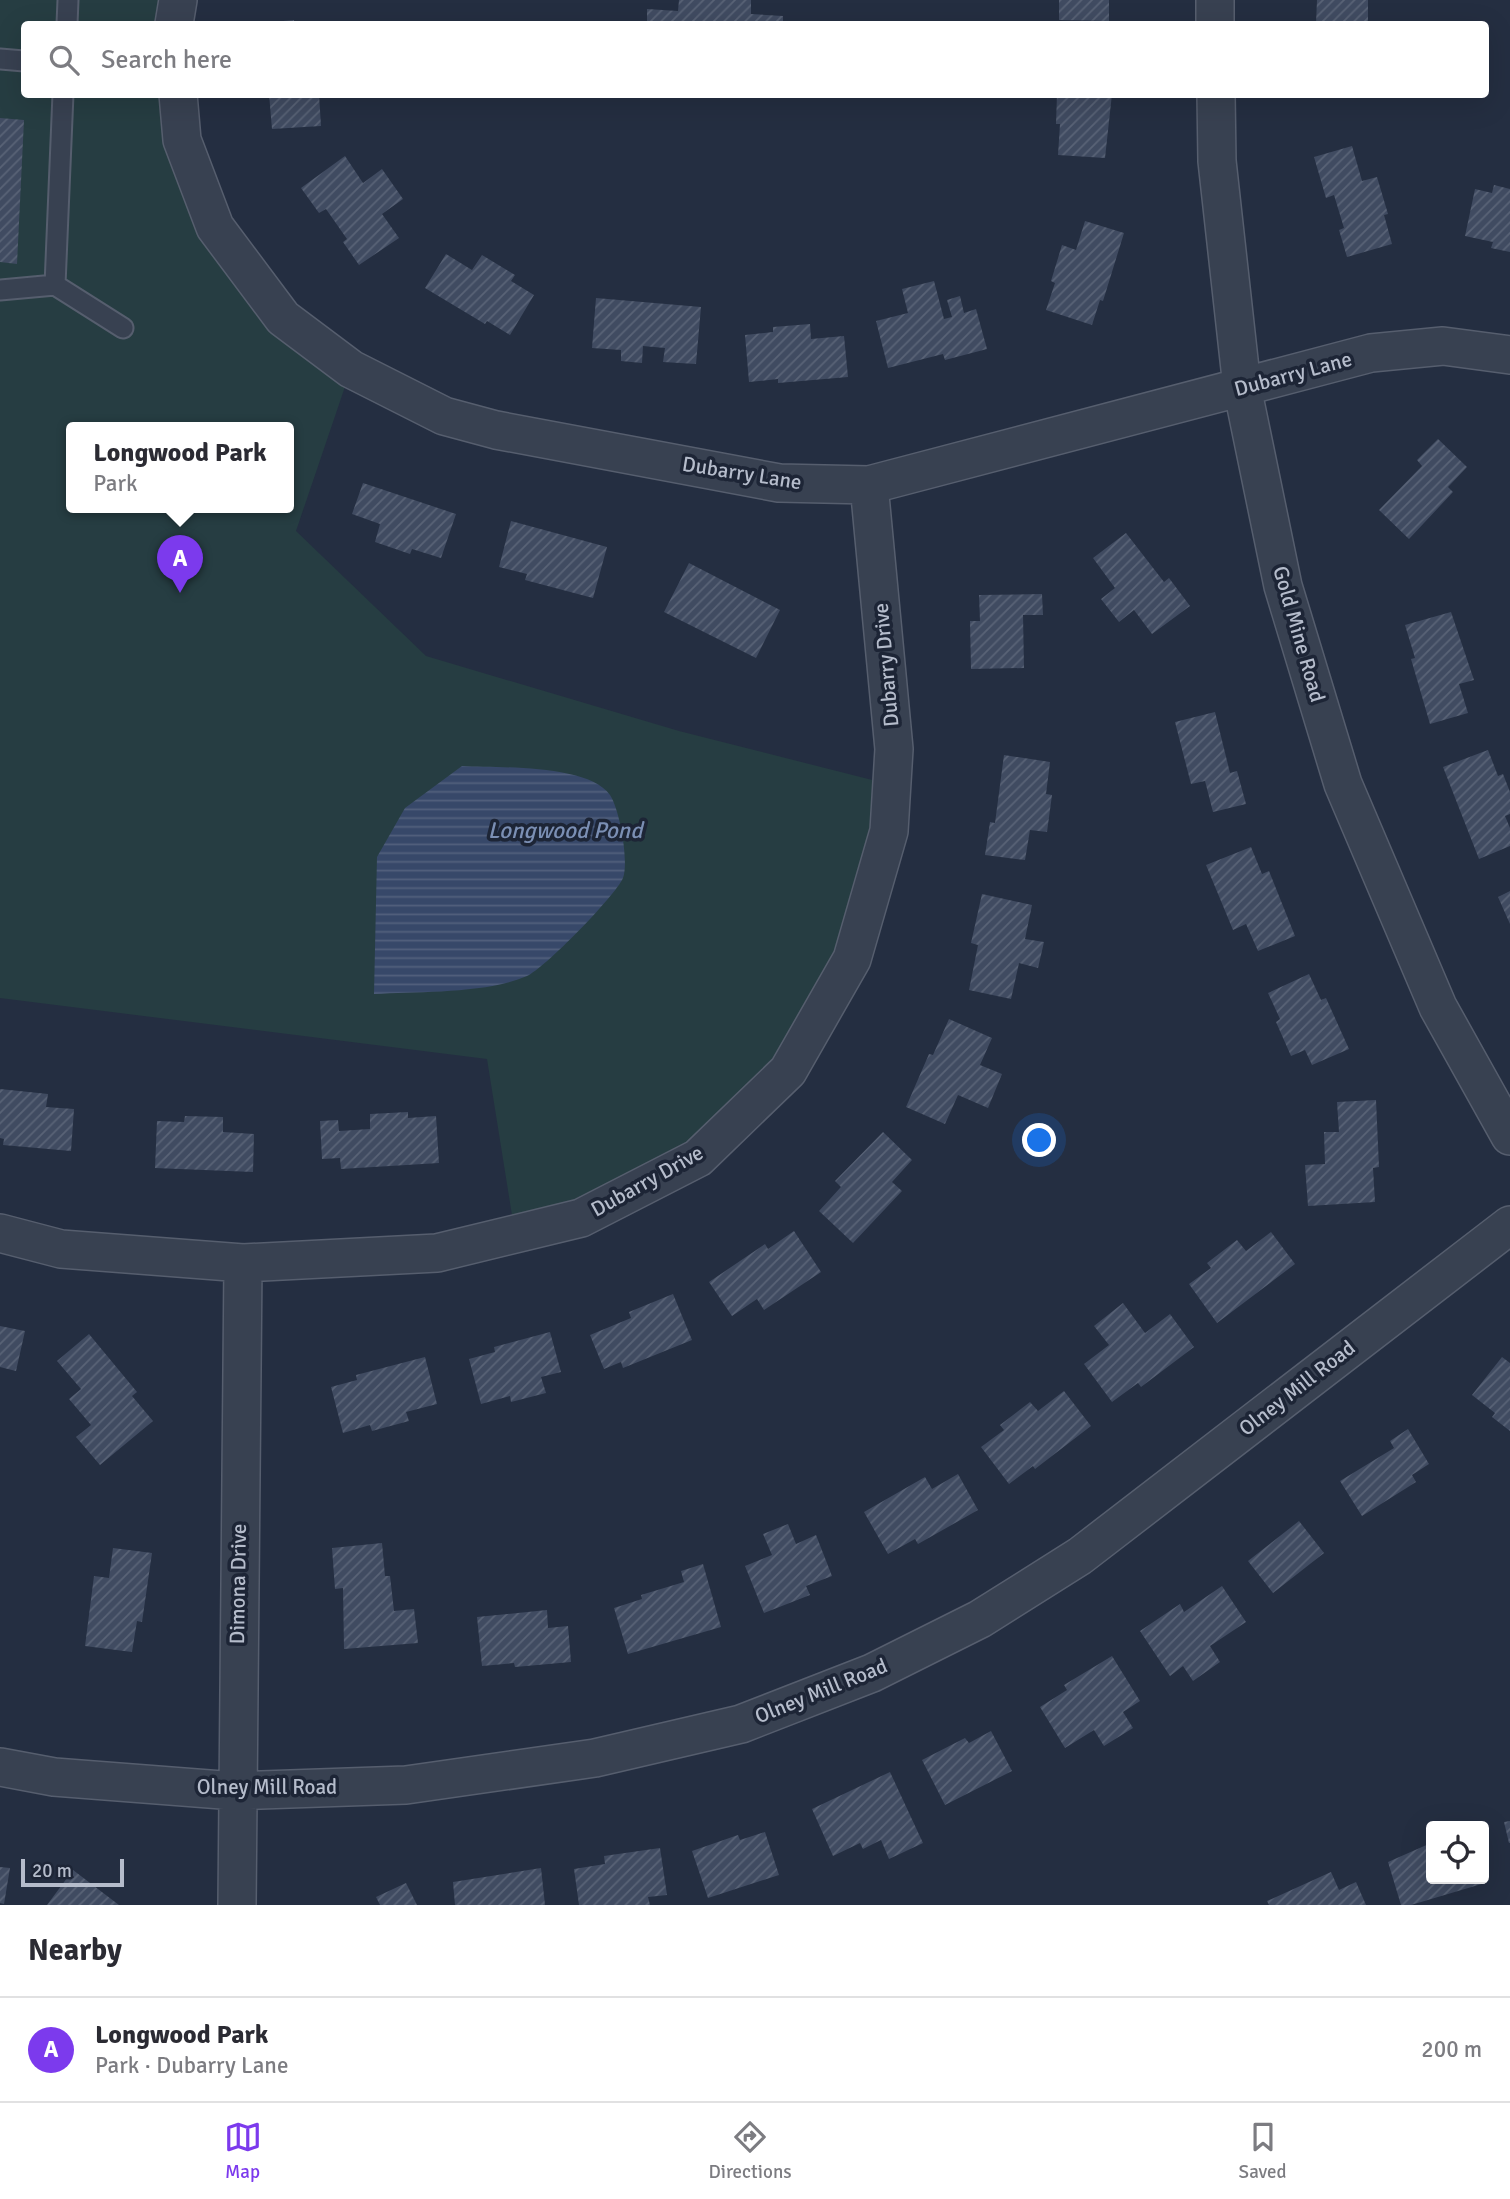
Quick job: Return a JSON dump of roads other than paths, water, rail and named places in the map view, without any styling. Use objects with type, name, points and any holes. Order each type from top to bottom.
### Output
[{"type":"street","points":[[174,21],[178,0]]},
{"type":"street","points":[[1214,0],[1215,21]]},
{"type":"street","name":"Dubarry Lane","points":[[178,98],[182,140],[215,227],[283,318],[351,369],[443,416],[496,430],[779,483],[869,485],[1371,353],[1443,346],[1510,355]]},
{"type":"street","name":"Gold Mine Road","points":[[1216,98],[1217,161],[1242,387],[1283,586],[1343,784],[1438,1007],[1510,1136]]},
{"type":"street","name":"Dubarry Drive","points":[[0,1233],[61,1249],[243,1263],[437,1253],[581,1218],[698,1158],[788,1071],[852,959],[889,831],[894,749],[869,485]]},
{"type":"street","name":"Olney Mill Road","points":[[0,1767],[54,1776],[235,1791],[406,1785],[595,1758],[741,1724],[872,1672],[980,1619],[1080,1556],[1510,1224]]},
{"type":"street","name":"Dimona Drive","points":[[237,1905],[235,1791],[243,1263]]},
{"type":"lane","points":[[66,21],[68,0]]},
{"type":"lane","points":[[0,59],[21,61]]},
{"type":"lane","points":[[55,285],[63,98]]},
{"type":"lane","points":[[0,290],[55,285],[123,328]]},
{"type":"water","name":"Longwood Pond","points":[[462,766],[563,773],[599,785],[610,795],[617,812],[624,849],[623,878],[579,931],[527,976],[472,989],[374,994],[377,857],[405,808]]},
{"type":"place","name":"Longwood Park","points":[[180,593]]}]
